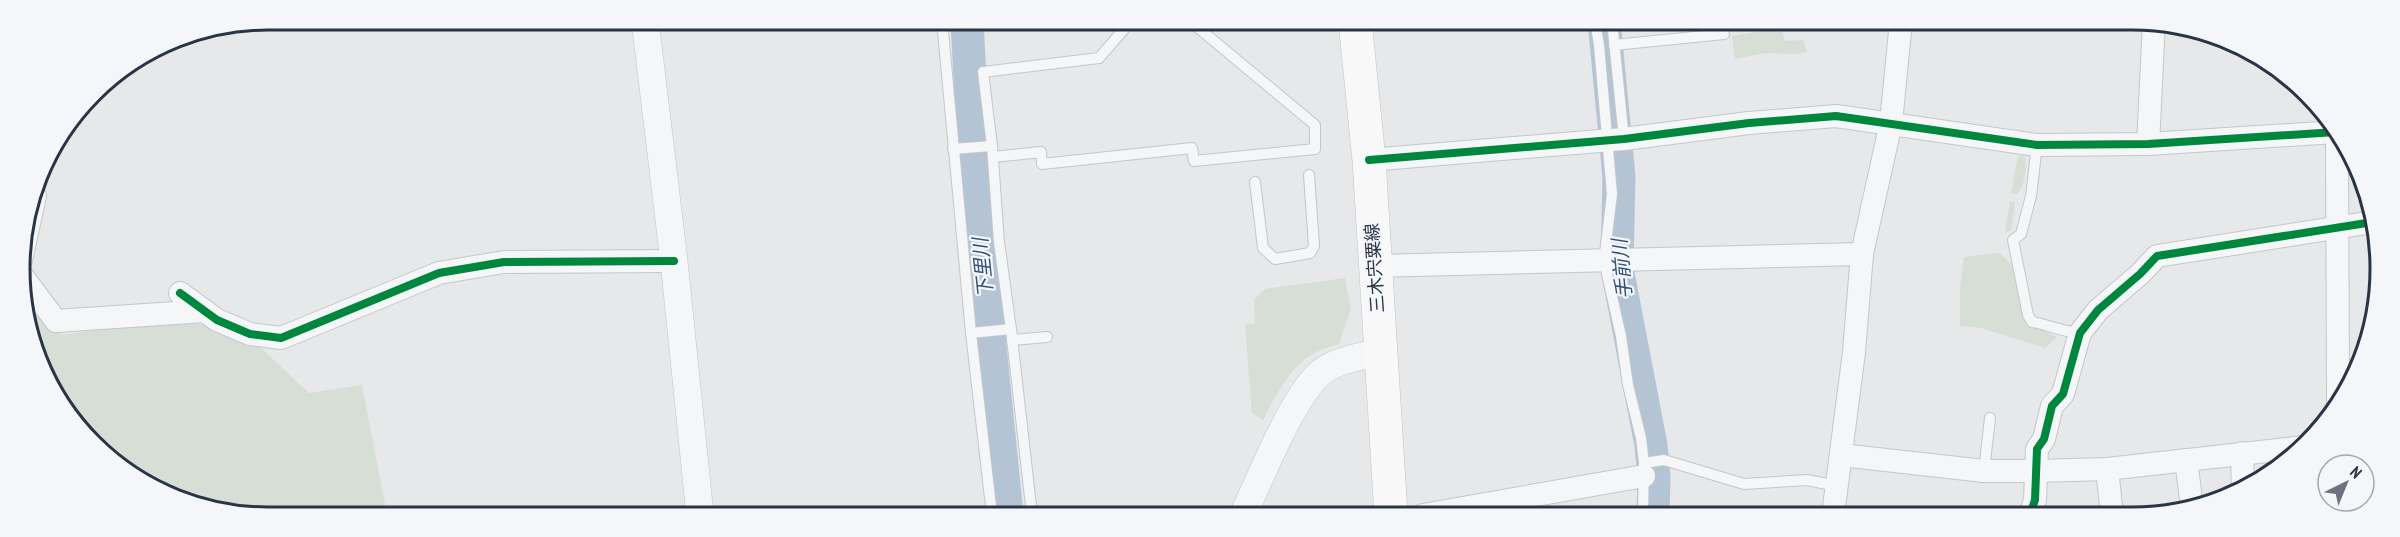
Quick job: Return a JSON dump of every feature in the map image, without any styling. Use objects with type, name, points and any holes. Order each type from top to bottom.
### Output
[{"type":"main road","name":"三木宍粟線","points":[[1356,30],[1369,160],[1391,507]]},
{"type":"street","points":[[646,30],[674,261],[699,507]]},
{"type":"street","points":[[1834,507],[1854,352],[1862,254],[1891,123],[1900,30]]},
{"type":"street","points":[[2148,144],[2154,31]]},
{"type":"street","points":[[1369,160],[1615,139],[1749,123],[1836,116],[2037,145],[2148,144],[2328,134]]},
{"type":"street","points":[[2337,147],[2338,388]]},
{"type":"street","points":[[2033,507],[2035,500],[2037,449],[2044,439],[2052,406],[2063,394],[2080,333],[2098,310],[2157,256],[2365,223]]},
{"type":"street","points":[[1375,266],[1862,254]]},
{"type":"street","points":[[180,293],[217,320],[250,334],[281,338],[439,273],[504,262],[674,261]]},
{"type":"street","points":[[31,288],[57,321],[205,311]]},
{"type":"street","points":[[1247,507],[1295,408],[1318,375],[1343,362],[1382,351]]},
{"type":"street","points":[[1841,455],[1984,471],[2037,471],[2108,469],[2288,449]]},
{"type":"street","points":[[2242,453],[2243,479]]},
{"type":"street","points":[[2186,460],[2191,499]]},
{"type":"street","points":[[1461,507],[1644,469]]},
{"type":"street","points":[[2108,469],[2111,507]]},
{"type":"lane","points":[[943,30],[971,333],[991,507]]},
{"type":"lane","points":[[1031,507],[1012,334],[999,242],[992,146],[983,72],[1099,58],[1124,30]]},
{"type":"lane","points":[[993,157],[1041,152],[1042,164],[1192,148],[1194,161],[1315,149],[1315,126],[1202,30]]},
{"type":"lane","points":[[1596,30],[1615,139]]},
{"type":"lane","points":[[1613,30],[1614,261],[1644,469],[1643,507]]},
{"type":"lane","points":[[1614,45],[1724,34]]},
{"type":"lane","points":[[2037,145],[2031,196],[2020,234],[2013,240],[2028,315],[2032,322],[2049,325],[2062,332],[2080,333]]},
{"type":"lane","points":[[953,149],[992,146]]},
{"type":"lane","points":[[1255,182],[1263,249],[1275,260],[1310,254],[1314,246],[1309,175]]},
{"type":"lane","points":[[971,333],[1047,337]]},
{"type":"lane","points":[[1984,471],[1990,418]]},
{"type":"lane","points":[[1644,469],[1664,460],[1744,484],[1807,480],[1838,486]]},
{"type":"shaded area","points":[[1782,30],[1785,41],[1803,40],[1807,52],[1765,53],[1735,59],[1732,36]]},
{"type":"shaded area","points":[[2024,155],[2026,170],[2024,181],[2017,194],[2011,193],[2018,156]]},
{"type":"shaded area","points":[[2010,201],[2015,203],[2011,231],[2005,232]]},
{"type":"shaded area","points":[[1999,253],[2013,267],[2017,275],[2025,322],[2057,337],[2045,348],[1981,328],[1960,326],[1960,289],[1964,257]]},
{"type":"shaded area","points":[[1345,278],[1351,309],[1339,344],[1316,352],[1291,373],[1263,420],[1252,413],[1245,325],[1255,323],[1254,300],[1265,289]]},
{"type":"shaded area","points":[[35,314],[62,335],[139,324],[210,324],[261,348],[309,393],[362,385],[385,507],[268,507],[237,505],[207,499],[177,489],[136,467],[111,448],[89,426],[70,401],[48,360]]},
{"type":"waterway","name":"下里川","points":[[968,30],[977,217],[1006,507]]},
{"type":"waterway","name":"手前川","points":[[1605,30],[1619,177],[1617,268],[1651,445],[1654,477],[1653,507]]},
{"type":"cycle path","points":[[1369,160],[1624,139],[1749,123],[1836,116],[2037,145],[2148,144],[2328,133]]},
{"type":"cycle path","points":[[2033,507],[2035,500],[2037,449],[2044,439],[2052,406],[2063,394],[2080,333],[2098,310],[2140,274],[2157,256],[2365,223]]},
{"type":"cycle path","points":[[180,293],[217,320],[250,334],[281,338],[439,273],[504,262],[674,261]]}]
